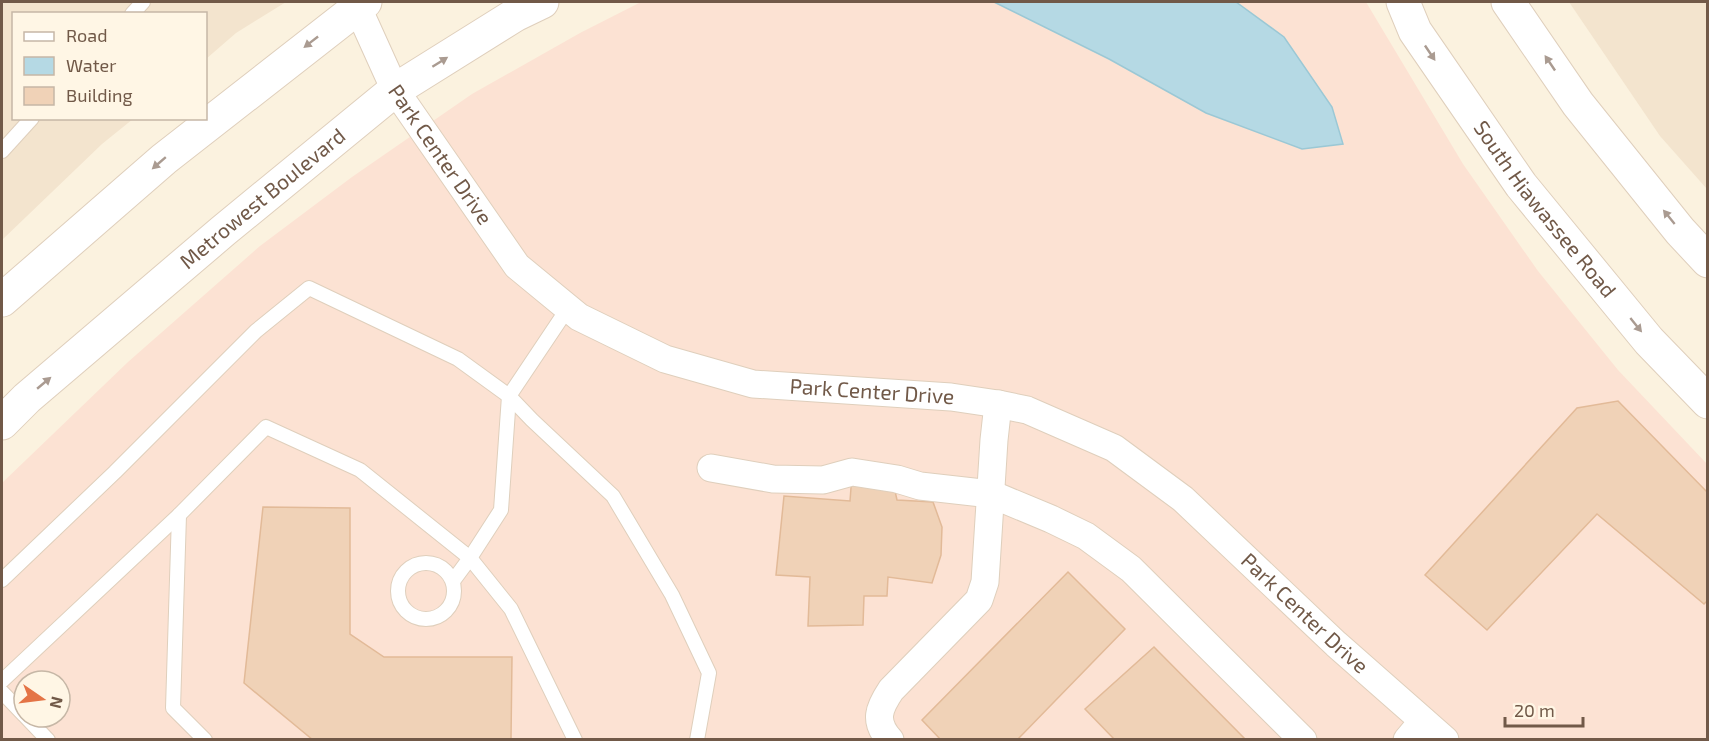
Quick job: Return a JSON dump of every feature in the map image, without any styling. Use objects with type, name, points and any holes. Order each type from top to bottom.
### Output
[{"type":"street","name":"Metrowest Boulevard","points":[[2,423],[27,398],[223,231],[395,90],[515,15],[542,2]]},
{"type":"street","name":"South Hiawassee Road","points":[[1403,2],[1415,31],[1521,185],[1649,341],[1707,402]]},
{"type":"street","points":[[1508,2],[1578,104],[1680,231],[1707,261]]},
{"type":"street","name":"Park Center Drive","points":[[358,3],[395,90],[517,266],[579,317],[665,359],[753,384],[951,397],[998,404],[1027,410],[1114,448],[1174,493],[1336,644],[1415,730],[1445,740]]},
{"type":"street","points":[[2,300],[164,159],[358,3]]},
{"type":"street","points":[[890,740],[883,733],[878,718],[881,704],[891,690],[979,600],[985,582],[998,404]]},
{"type":"street","points":[[711,468],[773,479],[823,480],[852,472],[897,479],[920,486],[991,494],[1052,519],[1086,536],[1131,569],[1303,740]]},
{"type":"lane","points":[[2,151],[30,120]]},
{"type":"lane","points":[[2,580],[115,472],[256,331],[309,288],[458,359],[509,396],[613,496],[672,595],[709,673],[697,740]]},
{"type":"lane","points":[[453,581],[449,573],[432,562],[413,565],[400,579],[398,588],[402,607],[417,618],[426,620],[443,614],[454,599],[453,581],[501,510],[509,396],[568,308]]},
{"type":"lane","points":[[2,681],[179,515],[266,427],[360,470],[470,558],[511,609],[575,740]]},
{"type":"lane","points":[[179,515],[173,708],[205,740]]},
{"type":"lane","points":[[37,729],[48,740]]},
{"type":"shaded area","points":[[2,2],[286,2],[236,33],[207,58],[207,12],[12,12],[12,120],[132,120],[102,144],[2,240]]},
{"type":"shaded area","points":[[641,2],[1366,2],[1463,164],[1538,271],[1618,370],[1707,464],[1707,739],[2,740],[2,483],[128,362],[260,246],[352,177],[472,94],[580,33]]},
{"type":"shaded area","points":[[1569,2],[1707,2],[1707,189],[1660,136]]},
{"type":"water","points":[[994,2],[1236,2],[1284,37],[1332,107],[1343,144],[1302,149],[1206,113],[1109,59]]},
{"type":"building","points":[[1618,401],[1708,493],[1708,600],[1704,604],[1597,514],[1487,630],[1425,575],[1577,408]]},
{"type":"building","points":[[852,475],[893,482],[897,500],[933,502],[942,527],[941,555],[932,583],[888,577],[887,596],[864,596],[863,625],[808,626],[810,577],[776,575],[784,496],[850,501]]},
{"type":"building","points":[[263,507],[350,508],[350,634],[384,657],[512,657],[511,740],[313,740],[244,683]]},
{"type":"building","points":[[1068,572],[1125,629],[1017,740],[941,740],[922,720]]},
{"type":"building","points":[[1154,647],[1246,740],[1115,740],[1085,709]]}]
